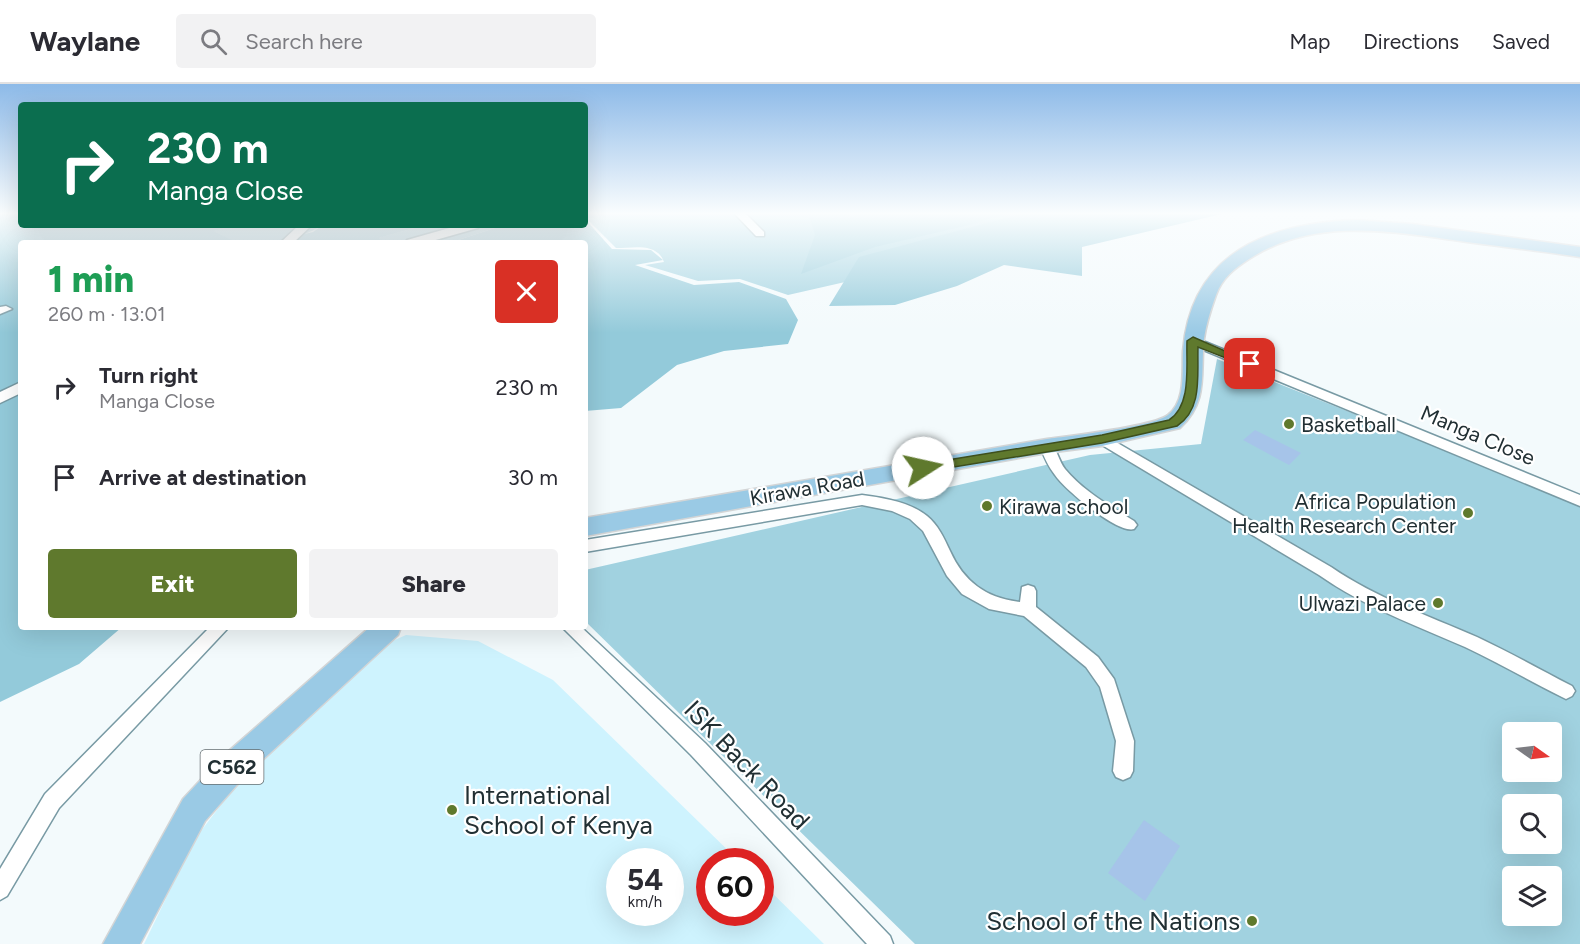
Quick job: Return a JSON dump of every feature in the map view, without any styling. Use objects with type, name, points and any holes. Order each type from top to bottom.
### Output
[{"type":"main road","name":"Kirawa Road","points":[[588,526],[1162,427],[1180,418],[1190,404],[1193,341],[1209,290],[1227,265],[1247,253]]},
{"type":"main road","name":"C562","points":[[121,944],[194,810],[232,767],[385,630]]},
{"type":"street","name":"Manga Close","points":[[1193,341],[1580,501]]},
{"type":"street","points":[[0,397],[18,388]]},
{"type":"street","points":[[1102,439],[1325,571],[1351,589],[1472,644],[1566,691]]},
{"type":"street","points":[[1047,446],[1051,461],[1069,481],[1129,525]]},
{"type":"street","points":[[588,546],[862,500],[890,505],[917,516],[938,538],[953,572],[974,596],[1001,607],[1028,610],[1092,662],[1108,684],[1125,741],[1123,771]]},
{"type":"street","points":[[1028,591],[1028,610]]},
{"type":"street","points":[[0,889],[41,816],[58,794],[217,630]]},
{"type":"street","name":"ISK Back Road","points":[[573,630],[698,749],[882,944]]},
{"type":"shaded area","points":[[0,253],[18,253],[18,630],[119,630],[79,664],[0,702]]},
{"type":"shaded area","points":[[588,253],[655,253],[663,260],[635,265],[694,285],[739,282],[786,299],[798,320],[788,344],[724,351],[677,365],[621,408],[588,411]]},
{"type":"shaded area","points":[[658,253],[972,253],[788,295],[740,279],[698,281],[645,265],[664,262]]},
{"type":"shaded area","points":[[808,253],[858,253],[801,274]]},
{"type":"shaded area","points":[[874,253],[1082,253],[1082,276],[1004,265],[957,286],[895,305],[829,306],[859,257]]},
{"type":"shaded area","points":[[1217,359],[1580,504],[1580,944],[915,944],[588,624],[588,569],[1090,455],[1201,444]]},
{"type":"shaded area","points":[[1255,430],[1301,453],[1289,465],[1243,440]]},
{"type":"shaded area","name":"International School of Kenya","points":[[406,635],[478,641],[553,680],[726,848],[696,848],[696,926],[774,926],[774,895],[824,944],[144,944],[194,840],[240,780],[379,647]]},
{"type":"shaded area","points":[[1144,820],[1180,846],[1145,901],[1108,873]]},
{"type":"place","name":"Basketball","points":[[1289,424]]},
{"type":"place","name":"Kirawa school","points":[[987,506]]},
{"type":"place","name":"Africa Population Health Research Center","points":[[1468,513]]},
{"type":"place","name":"Ulwazi Palace","points":[[1438,603]]},
{"type":"place","name":"International School of Kenya","points":[[452,810]]},
{"type":"place","name":"School of the Nations","points":[[1252,921]]},
{"type":"route","points":[[923,468],[1047,446],[1102,439],[1173,423],[1186,412],[1190,404],[1193,341],[1250,364]]}]
